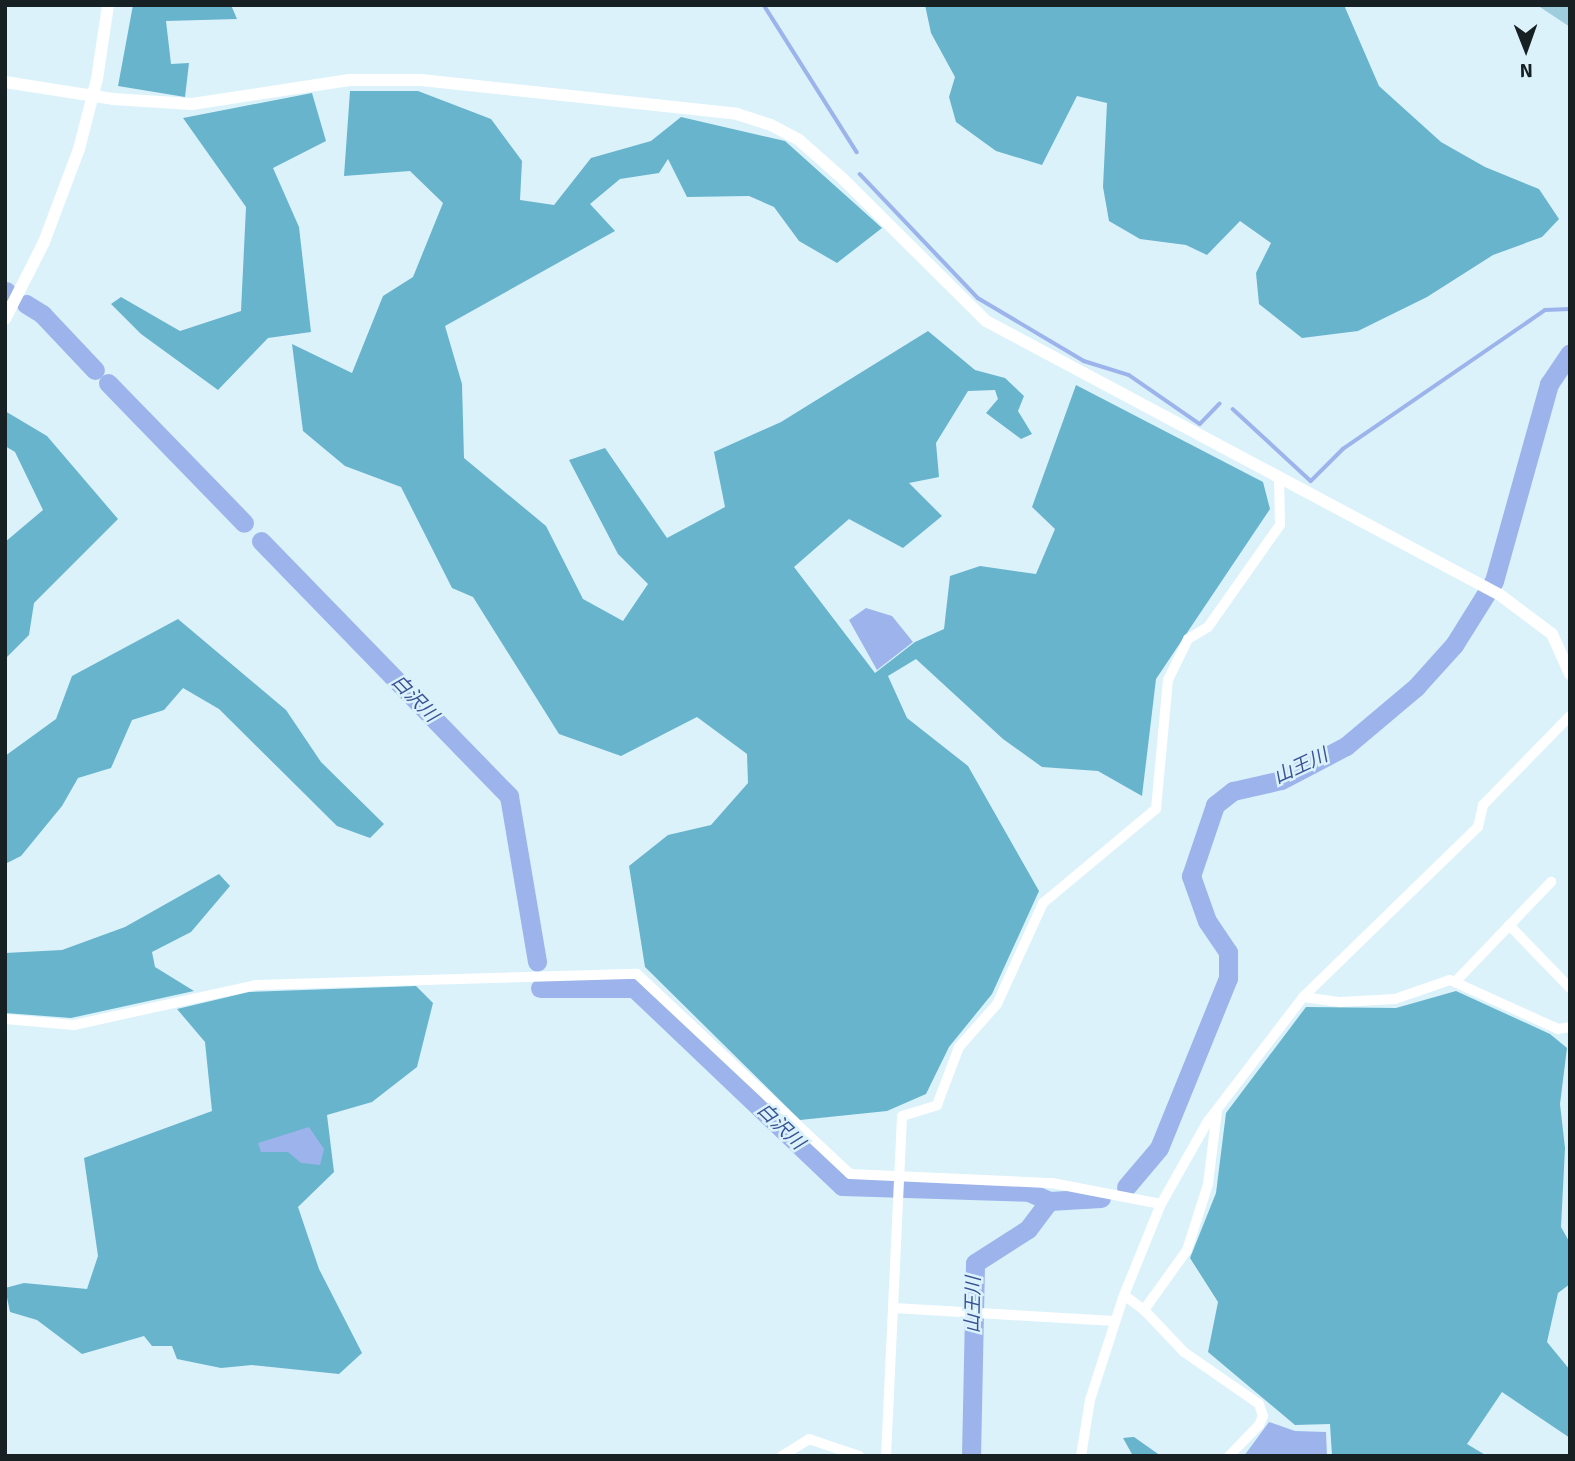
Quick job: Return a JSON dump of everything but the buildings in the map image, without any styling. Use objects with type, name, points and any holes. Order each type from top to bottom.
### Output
[{"type":"street","points":[[5,319],[63,197],[93,96],[108,5]]},
{"type":"street","points":[[5,82],[93,96],[192,104],[349,80],[421,80],[737,114],[799,140],[986,321],[1500,596],[1552,634],[1570,674]]},
{"type":"street","points":[[886,1456],[902,1174],[902,1116],[937,1105],[959,1047],[997,1004],[1043,902],[1156,809],[1168,680],[1188,639],[1208,627],[1280,525],[1279,478]]},
{"type":"street","points":[[1081,1456],[1090,1400],[1124,1295],[1161,1204],[1217,1111],[1303,997],[1478,827],[1483,805],[1570,716]]},
{"type":"street","points":[[1303,997],[1340,1002],[1395,999],[1455,982],[1550,882]]},
{"type":"street","points":[[1509,925],[1570,988]]},
{"type":"street","points":[[5,1019],[74,1025],[256,985],[637,974],[850,1174],[902,1174],[1052,1183],[1161,1204]]},
{"type":"street","points":[[1455,982],[1558,1029],[1570,1027]]},
{"type":"street","points":[[1144,1310],[1187,1250],[1208,1184],[1217,1111]]},
{"type":"street","points":[[1124,1295],[1144,1310],[1184,1352],[1259,1404],[1263,1416],[1259,1425],[1229,1456]]},
{"type":"street","points":[[894,1308],[1115,1321]]},
{"type":"street","points":[[782,1456],[809,1439],[859,1456]]},
{"type":"shaded area","points":[[133,5],[231,5],[237,19],[166,21],[171,64],[189,63],[185,97],[118,86]]},
{"type":"shaded area","points":[[925,5],[1344,5],[1379,86],[1441,142],[1485,167],[1539,189],[1559,219],[1542,237],[1493,255],[1427,297],[1358,331],[1302,338],[1259,304],[1256,273],[1271,243],[1240,221],[1207,255],[1186,245],[1140,239],[1109,221],[1103,187],[1107,103],[1077,96],[1042,165],[996,151],[956,122],[949,97],[955,77],[931,33]]},
{"type":"shaded area","points":[[1537,5],[1570,5],[1570,27]]},
{"type":"shaded area","points":[[350,91],[418,91],[491,119],[522,161],[520,200],[554,205],[591,158],[651,141],[681,117],[785,141],[882,228],[837,263],[799,241],[774,207],[749,196],[687,197],[668,159],[659,173],[620,179],[590,204],[615,231],[445,326],[462,384],[464,458],[546,526],[583,599],[623,621],[648,584],[618,554],[569,460],[605,448],[667,538],[725,507],[714,452],[781,422],[928,331],[975,370],[1005,378],[1024,396],[1018,411],[1032,434],[1021,439],[986,413],[998,399],[995,390],[968,391],[936,443],[939,477],[909,483],[942,516],[903,548],[849,519],[794,567],[875,673],[915,642],[944,629],[950,576],[980,566],[1036,574],[1055,529],[1032,507],[1076,385],[1263,482],[1270,509],[1156,679],[1142,796],[1098,771],[1042,767],[1003,739],[916,659],[888,676],[907,718],[968,766],[1039,891],[992,994],[949,1047],[926,1094],[887,1111],[800,1120],[645,967],[629,866],[668,835],[711,825],[748,783],[747,754],[697,717],[621,756],[559,734],[473,597],[452,588],[401,487],[345,466],[303,431],[292,344],[352,373],[383,296],[413,277],[443,203],[410,171],[344,176]]},
{"type":"shaded area","points":[[312,93],[326,141],[273,168],[299,227],[311,332],[268,338],[218,390],[141,334],[111,304],[121,297],[180,331],[241,311],[246,207],[183,118]]},
{"type":"shaded area","points":[[5,411],[47,436],[118,519],[34,603],[29,635],[5,659],[5,542],[43,510],[15,452],[5,446]]},
{"type":"shaded area","points":[[866,608],[892,616],[913,642],[877,670],[849,620]]},
{"type":"shaded area","points":[[178,619],[286,710],[321,762],[384,824],[370,838],[337,826],[219,709],[183,688],[164,710],[132,720],[111,768],[78,778],[62,806],[21,856],[5,864],[5,756],[56,719],[72,676]]},
{"type":"shaded area","points":[[219,874],[230,886],[191,932],[152,952],[155,967],[194,991],[71,1018],[5,1013],[5,953],[62,950],[125,927]]},
{"type":"shaded area","points":[[416,986],[433,1003],[417,1067],[372,1102],[327,1115],[334,1172],[298,1207],[319,1269],[362,1353],[339,1374],[252,1365],[221,1368],[177,1359],[172,1346],[152,1346],[144,1336],[82,1354],[37,1320],[10,1312],[5,1288],[24,1283],[87,1289],[98,1256],[84,1158],[212,1111],[205,1042],[177,1009],[249,992]]},
{"type":"shaded area","points":[[1456,991],[1550,1034],[1567,1048],[1560,1104],[1565,1148],[1561,1227],[1570,1243],[1570,1284],[1558,1293],[1547,1342],[1570,1370],[1570,1438],[1502,1392],[1467,1444],[1487,1456],[1332,1456],[1330,1424],[1295,1425],[1208,1352],[1218,1302],[1190,1258],[1216,1193],[1226,1113],[1306,1007],[1396,1008]]},
{"type":"shaded area","points":[[309,1127],[324,1149],[320,1165],[301,1163],[288,1152],[261,1152],[258,1143]]},
{"type":"shaded area","points":[[1269,1422],[1295,1431],[1326,1432],[1327,1456],[1244,1456]]},
{"type":"shaded area","points":[[1134,1437],[1161,1456],[1133,1456],[1123,1438]]},
{"type":"waterway","points":[[764,5],[857,152]]},
{"type":"waterway","points":[[860,174],[978,298],[1084,361],[1129,375],[1200,424],[1219,404]]},
{"type":"waterway","name":"白沢川","points":[[26,304],[42,314],[95,370]]},
{"type":"waterway","points":[[1233,409],[1311,481],[1343,449],[1545,310],[1570,309]]},
{"type":"waterway","name":"山王川","points":[[1126,1187],[1159,1148],[1228,978],[1228,952],[1207,921],[1191,876],[1215,805],[1233,791],[1281,780],[1346,746],[1416,687],[1454,645],[1494,581],[1549,384],[1570,353]]},
{"type":"waterway","name":"白沢川","points":[[108,383],[244,523]]},
{"type":"waterway","name":"白沢川","points":[[261,541],[509,796],[537,962]]},
{"type":"waterway","name":"白沢川","points":[[540,988],[634,988],[842,1186],[1029,1192],[1049,1201],[1101,1198]]},
{"type":"waterway","name":"山王川","points":[[971,1456],[975,1263],[1028,1229],[1049,1201]]}]
